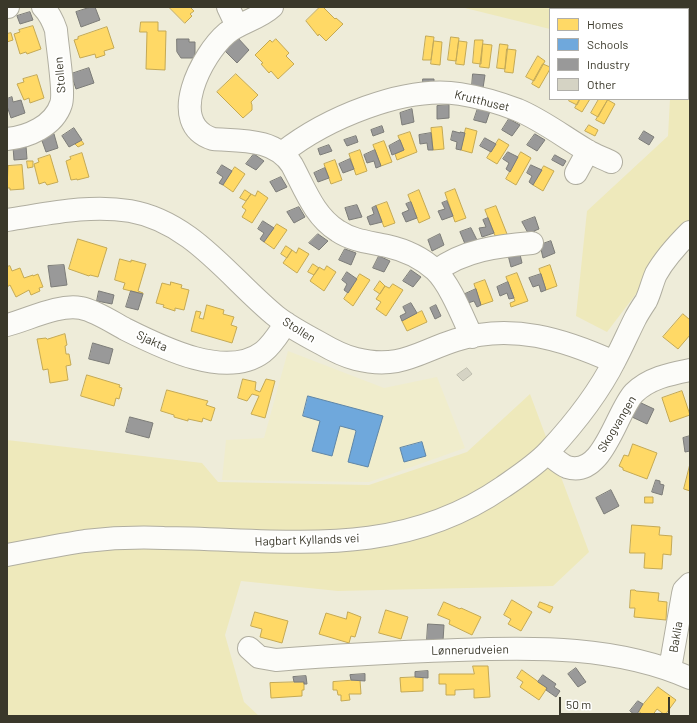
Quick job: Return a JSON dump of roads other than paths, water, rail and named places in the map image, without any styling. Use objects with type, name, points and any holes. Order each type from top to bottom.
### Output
[{"type":"street","name":"Stollen","points":[[7,140],[42,128],[51,120],[62,103],[56,30],[48,12],[43,7]]},
{"type":"street","points":[[272,7],[256,17],[232,16],[226,34],[214,47],[194,80],[190,97],[192,120],[197,129],[206,137],[213,139],[261,143],[282,153],[288,158],[316,211],[337,231],[348,237],[361,241],[404,251],[418,258],[436,271],[450,291],[472,337]]},
{"type":"street","name":"Krutthuset","points":[[282,153],[296,142],[319,129],[365,108],[422,93],[439,93],[466,95],[519,111],[588,152],[611,162]]},
{"type":"street","points":[[576,173],[588,152]]},
{"type":"street","name":"Stollen","points":[[7,220],[95,208],[131,211],[168,224],[206,250],[269,310],[286,323],[336,352],[354,359],[372,363],[399,361],[415,357],[445,344],[472,337],[510,332],[567,343],[614,362]]},
{"type":"street","name":"Hagbart Kyllands vei","points":[[7,555],[87,541],[131,538],[323,542],[397,533],[418,528],[449,517],[486,498],[530,467],[547,453],[576,421],[600,387],[614,362],[646,300],[656,274],[674,248],[690,232]]},
{"type":"street","points":[[436,271],[447,263],[473,252],[509,245],[532,243]]},
{"type":"street","name":"Hagbart Kyllands vei","points":[[646,300],[690,254]]},
{"type":"street","name":"Sjakta","points":[[7,325],[58,309],[81,308],[179,354],[224,363],[249,359],[263,352],[273,342],[286,323]]},
{"type":"street","name":"Skogvangen","points":[[547,453],[565,466],[572,468],[580,468],[588,464],[604,449],[626,403],[643,385],[657,378],[690,370]]},
{"type":"street","name":"Baklia","points":[[670,669],[683,594],[684,590],[690,584]]},
{"type":"street","name":"Lønnerudveien","points":[[249,648],[259,656],[276,660],[410,651],[486,649],[564,650],[631,658],[670,669],[690,678]]}]
